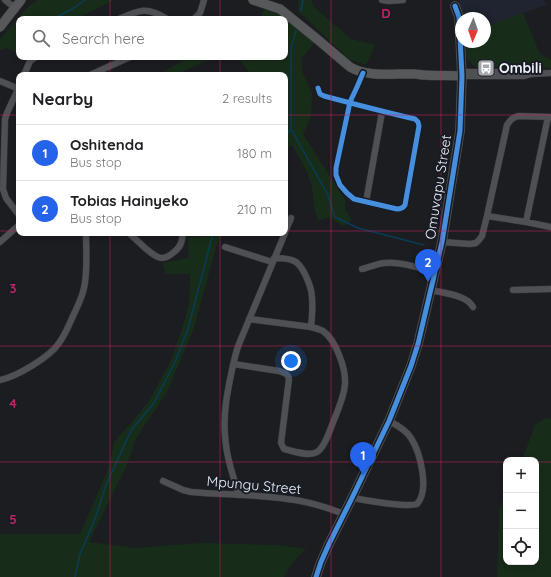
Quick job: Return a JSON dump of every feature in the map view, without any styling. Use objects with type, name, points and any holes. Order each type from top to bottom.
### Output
[{"type":"street","points":[[5,0],[15,8]]},
{"type":"street","points":[[0,27],[21,0]]},
{"type":"street","points":[[197,16],[200,13],[204,0]]},
{"type":"street","points":[[253,0],[280,9],[350,67],[363,73],[416,74],[425,72],[460,74],[525,72],[532,74],[551,72]]},
{"type":"street","points":[[382,0],[403,0]]},
{"type":"street","name":"Omuvapu Street","points":[[316,577],[321,562],[389,421],[411,366],[418,344],[442,242],[460,131],[460,74],[454,18],[455,3]]},
{"type":"street","points":[[126,16],[141,10],[152,11],[161,16]]},
{"type":"street","points":[[25,72],[32,60]]},
{"type":"street","points":[[97,72],[123,60]]},
{"type":"street","points":[[318,88],[320,94],[324,96],[350,102],[382,112],[415,119],[418,122],[419,126],[405,205],[397,210],[354,198],[340,185],[336,175],[336,168],[350,102],[363,73]]},
{"type":"street","points":[[0,81],[16,87]]},
{"type":"street","points":[[16,94],[5,119],[4,189],[6,198],[16,211]]},
{"type":"street","points":[[366,202],[382,112]]},
{"type":"street","points":[[442,242],[470,244],[476,243],[482,236],[507,125],[511,118],[550,117],[526,222]]},
{"type":"street","points":[[487,216],[551,227]]},
{"type":"street","points":[[288,226],[291,218]]},
{"type":"street","points":[[0,242],[16,228]]},
{"type":"street","points":[[0,380],[14,376],[49,353],[59,344],[82,297],[84,288],[86,236]]},
{"type":"street","points":[[132,236],[155,257],[162,258],[169,257],[177,250],[182,243],[182,236]]},
{"type":"street","points":[[239,495],[228,456],[225,436],[225,407],[228,389],[236,352],[284,236]]},
{"type":"street","points":[[225,247],[273,260],[292,260],[296,262],[301,267],[306,277],[312,297],[311,327]]},
{"type":"street","points":[[362,269],[384,263],[409,265],[435,273]]},
{"type":"street","points":[[513,290],[551,289]]},
{"type":"street","points":[[431,290],[467,300],[474,307]]},
{"type":"street","points":[[234,364],[279,371],[289,376],[281,444],[284,449],[301,453],[312,454],[318,452],[322,448],[345,385],[345,376],[340,356],[334,345],[323,331],[311,327],[249,319]]},
{"type":"street","points":[[352,498],[408,506],[417,504],[421,498],[423,486],[419,456],[411,437],[402,428],[389,421]]},
{"type":"street","name":"Mpungu Street","points":[[163,481],[191,492],[287,498],[323,506],[344,514]]},
{"type":"shaded area","points":[[459,0],[544,0],[546,5],[491,25],[491,12],[460,12]]},
{"type":"green space","points":[[38,0],[114,0],[82,16],[20,16],[30,5]]},
{"type":"green space","points":[[299,0],[311,0],[314,7],[351,39],[375,45],[366,65],[349,59],[298,11]]},
{"type":"green space","points":[[264,8],[281,16],[262,16]]},
{"type":"green space","points":[[523,13],[540,54],[551,60],[551,68],[526,66],[475,67],[467,59],[466,48],[491,48],[491,25]]},
{"type":"green space","points":[[16,21],[16,52],[6,48],[0,50],[0,39]]},
{"type":"green space","points":[[288,21],[315,42],[301,59],[303,74],[312,92],[311,117],[303,134],[345,200],[345,209],[352,220],[344,226],[329,218],[318,221],[314,207],[312,187],[307,172],[292,145],[288,148],[288,72],[249,72],[239,60],[288,60]]},
{"type":"green space","points":[[184,60],[209,60],[182,72],[164,72]]},
{"type":"green space","points":[[201,236],[220,236],[194,328],[167,392],[137,437],[125,469],[89,542],[136,548],[201,543],[276,545],[307,549],[300,554],[284,577],[0,577],[0,534],[80,534],[109,467],[114,442],[149,401],[171,360],[189,304],[190,274],[165,274],[163,263],[189,258],[188,238]]},
{"type":"green space","points":[[551,418],[551,577],[497,577],[499,510],[503,499],[503,565],[539,565],[539,457],[523,457],[535,425],[544,419]]},
{"type":"waterway","points":[[59,16],[85,0]]},
{"type":"waterway","points":[[301,11],[303,0]]},
{"type":"waterway","points":[[296,31],[291,47],[291,129],[328,195],[335,217],[358,228],[424,245]]},
{"type":"waterway","points":[[288,132],[291,129]]},
{"type":"waterway","points":[[75,577],[80,554],[95,519],[106,485],[128,437],[132,429],[154,403],[175,362],[188,329],[212,236]]},
{"type":"cycle path","points":[[316,577],[329,544],[389,421],[411,366],[418,344],[442,242],[460,131],[462,76],[459,17],[455,6]]},
{"type":"cycle path","points":[[318,88],[320,94],[324,96],[347,102],[358,105],[380,111],[415,119],[418,122],[419,126],[405,205],[401,209],[354,199],[340,185],[336,175],[336,168],[350,102],[363,73]]},
{"type":"place","name":"Ombili","points":[[486,68]]},
{"type":"place","name":"Tobias Hainyeko","points":[[428,282]]},
{"type":"place","name":"Oshitenda","points":[[363,475]]}]
